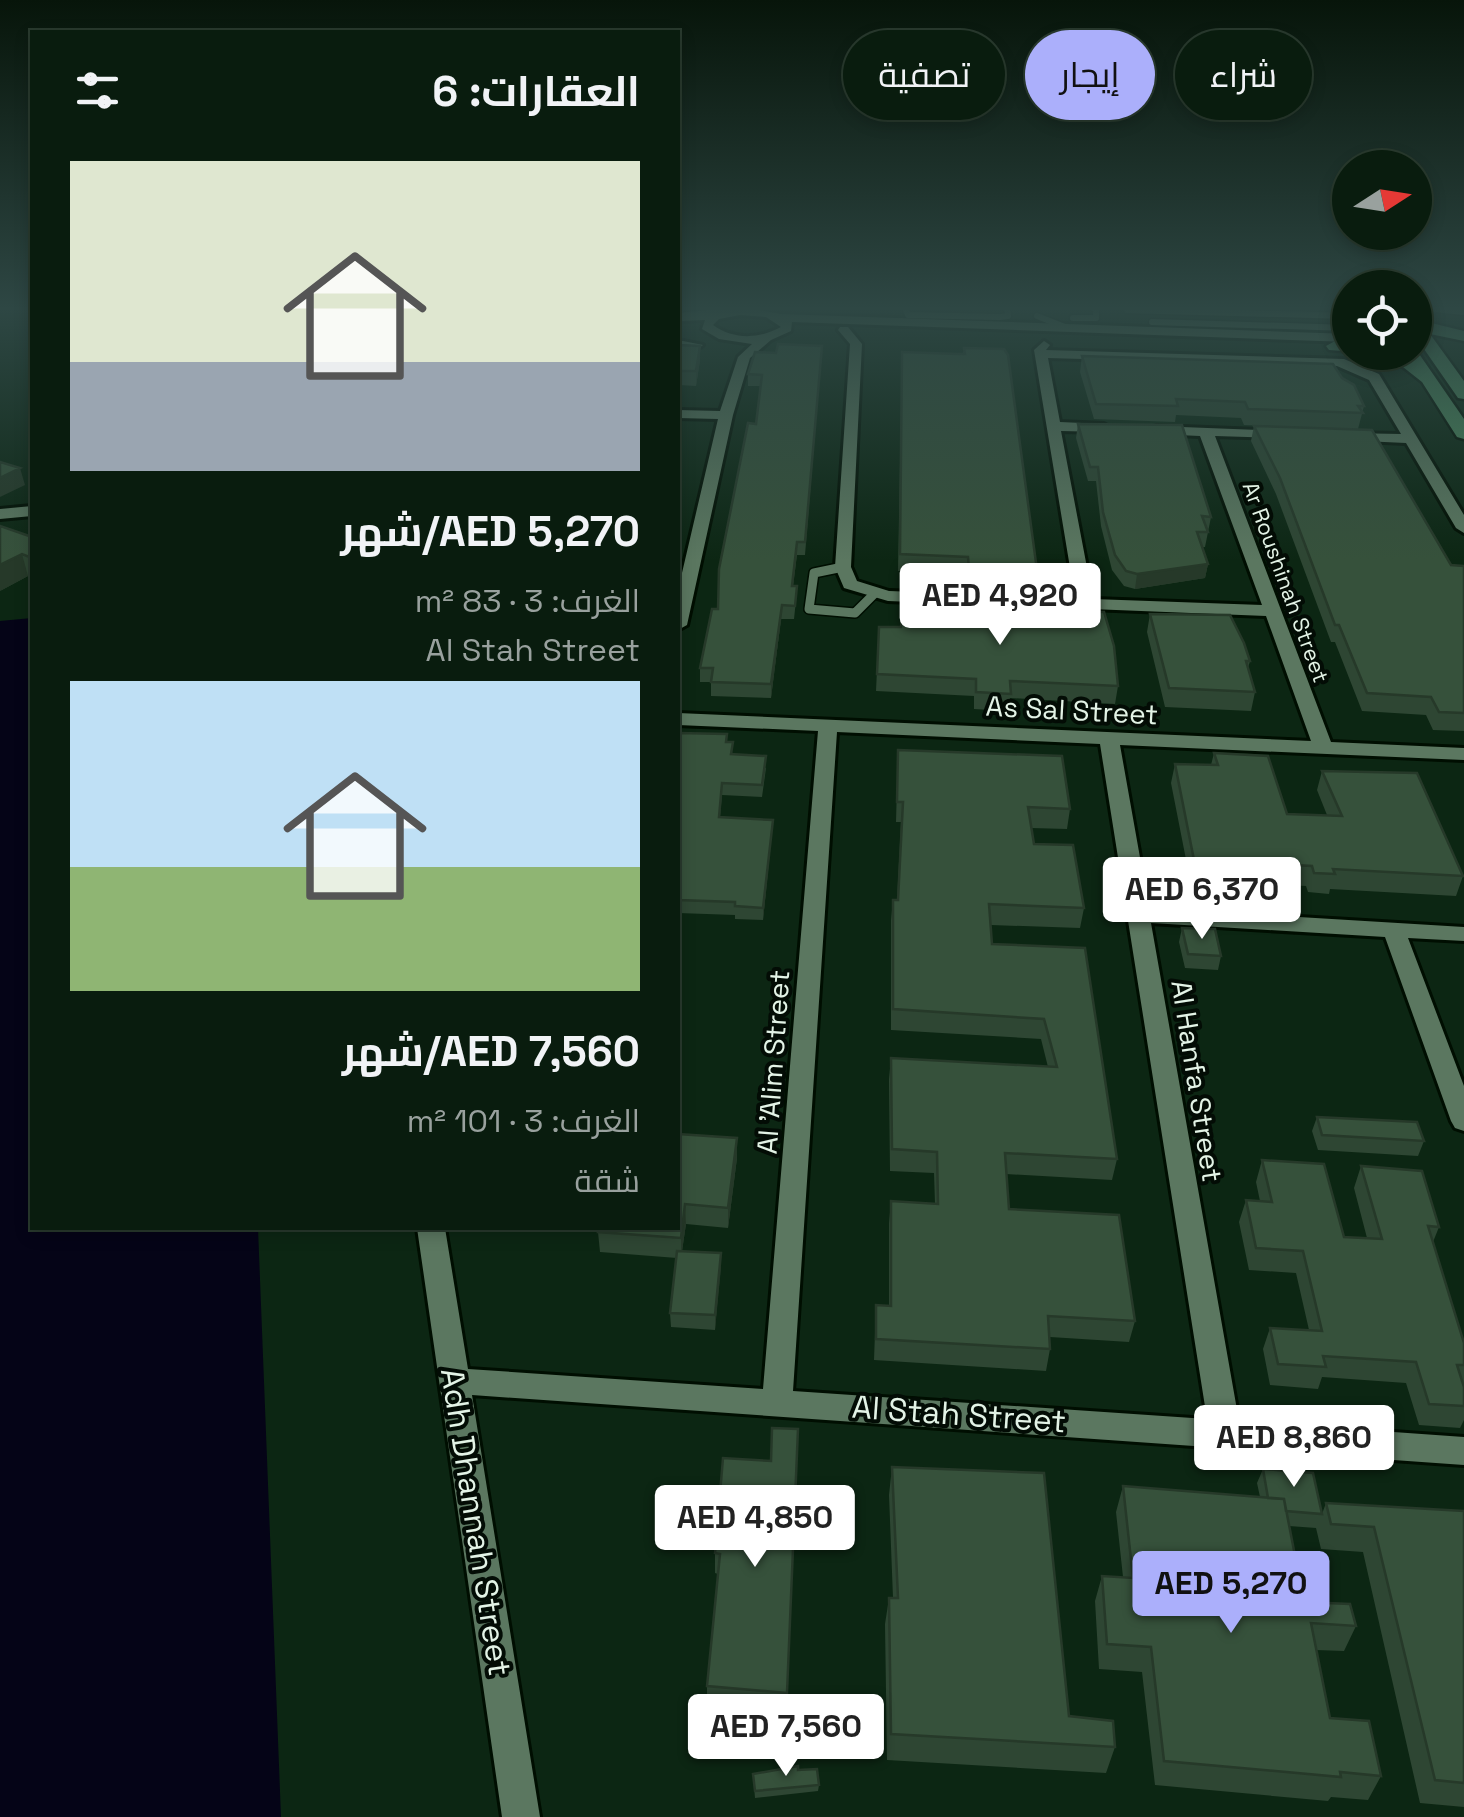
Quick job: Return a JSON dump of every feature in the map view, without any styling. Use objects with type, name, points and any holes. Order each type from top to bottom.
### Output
[{"type":"street","points":[[680,616],[733,392]]},
{"type":"street","points":[[853,392],[843,568],[850,584],[874,594],[1273,611]]},
{"type":"street","points":[[1042,392],[1053,426],[1084,604]]},
{"type":"street","points":[[1383,392],[1464,528]]},
{"type":"street","points":[[1437,392],[1464,432]]},
{"type":"street","points":[[680,414],[726,416]]},
{"type":"street","points":[[1053,426],[1129,429]]},
{"type":"street","points":[[1148,430],[1298,435]]},
{"type":"street","name":"Ar Roushinah Street","points":[[1206,432],[1324,748]]},
{"type":"street","points":[[1336,436],[1410,439]]},
{"type":"street","points":[[0,514],[30,511]]},
{"type":"street","name":"As Sal Street","points":[[680,720],[1464,754]]},
{"type":"street","name":"Al 'Alim Street","points":[[776,1402],[828,726]]},
{"type":"street","name":"Al Hanfa Street","points":[[1109,739],[1225,1432]]},
{"type":"street","points":[[1139,915],[1464,934]]},
{"type":"street","points":[[1394,930],[1464,1120]]},
{"type":"street","name":"Adh Dhannah Street","points":[[431,1230],[521,1817]]},
{"type":"street","name":"Al Stah Street","points":[[454,1381],[1464,1451]]},
{"type":"lane","points":[[843,568],[814,573],[809,609],[855,613],[874,594]]},
{"type":"water","points":[[30,618],[30,1230],[258,1230],[281,1817],[0,1817],[0,621]]},
{"type":"building","points":[[760,392],[818,392],[805,542],[797,542],[792,586],[797,586],[795,606],[782,605],[771,684],[711,682],[713,668],[700,668],[712,609],[718,609],[719,569],[748,423],[756,424]]},
{"type":"building","points":[[902,392],[1013,392],[1037,570],[969,569],[968,557],[900,554]]},
{"type":"building","points":[[1092,392],[1357,392],[1364,406],[1358,406],[1363,413],[1248,409],[1245,402],[1176,399],[1178,406],[1096,404]]},
{"type":"building","points":[[1078,424],[1182,425],[1211,517],[1202,516],[1208,532],[1197,532],[1208,564],[1137,574],[1126,571],[1115,555],[1103,512],[1098,467],[1090,467]]},
{"type":"building","points":[[1254,426],[1372,430],[1451,565],[1464,566],[1464,713],[1439,712],[1431,697],[1367,693],[1339,625],[1335,625],[1280,478]]},
{"type":"building","points":[[0,462],[20,468],[0,478]]},
{"type":"building","points":[[0,526],[30,536],[30,557],[22,554],[0,565]]},
{"type":"building","points":[[903,604],[976,608],[977,618],[1021,620],[1020,610],[1104,612],[1114,646],[1118,686],[1010,681],[1011,694],[976,692],[976,679],[877,674],[879,627],[901,627]]},
{"type":"building","points":[[1150,614],[1230,615],[1250,661],[1246,661],[1255,692],[1169,688]]},
{"type":"building","points":[[680,733],[727,734],[726,742],[733,742],[731,754],[766,756],[762,785],[722,783],[719,817],[773,820],[763,908],[735,906],[735,902],[680,900]]},
{"type":"building","points":[[898,750],[1062,756],[1070,809],[1028,807],[1034,844],[1073,845],[1084,908],[989,904],[992,944],[1085,948],[1117,1159],[1005,1153],[1009,1209],[1119,1215],[1135,1321],[1048,1316],[1050,1349],[876,1339],[876,1305],[891,1306],[891,1201],[938,1204],[937,1152],[892,1149],[891,1058],[1057,1067],[1044,1019],[893,1009],[893,900],[898,900],[903,802],[897,802]]},
{"type":"building","points":[[1214,753],[1268,756],[1287,814],[1342,816],[1322,771],[1417,773],[1463,876],[1333,869],[1335,874],[1314,873],[1312,866],[1194,860],[1175,764],[1218,765]]},
{"type":"building","points":[[1182,928],[1215,929],[1221,956],[1188,954]]},
{"type":"building","points":[[1317,1117],[1417,1122],[1424,1141],[1322,1135]]},
{"type":"building","points":[[680,1134],[737,1138],[728,1208],[685,1204],[681,1238],[598,1232],[680,1230]]},
{"type":"building","points":[[1262,1160],[1324,1164],[1344,1237],[1382,1239],[1361,1166],[1422,1171],[1439,1227],[1428,1226],[1464,1343],[1464,1365],[1457,1365],[1464,1387],[1464,1406],[1429,1404],[1416,1362],[1323,1356],[1326,1367],[1278,1364],[1270,1328],[1322,1331],[1303,1251],[1256,1248],[1246,1200],[1272,1202]]},
{"type":"building","points":[[677,1251],[721,1253],[715,1315],[670,1313]]},
{"type":"building","points":[[772,1428],[798,1429],[787,1693],[707,1686],[720,1554],[715,1553],[723,1458],[771,1461]]},
{"type":"building","points":[[892,1467],[1044,1473],[1069,1716],[1113,1721],[1115,1747],[891,1734],[889,1598],[898,1598]]},
{"type":"building","points":[[1263,1469],[1313,1473],[1322,1514],[1286,1511],[1284,1499],[1268,1498]]},
{"type":"building","points":[[1123,1486],[1284,1499],[1304,1602],[1350,1604],[1356,1626],[1311,1623],[1330,1718],[1369,1721],[1381,1776],[1340,1772],[1341,1777],[1164,1761],[1151,1647],[1107,1644],[1102,1576],[1133,1578]]},
{"type":"building","points":[[1326,1503],[1464,1511],[1464,1783],[1435,1780],[1374,1527],[1331,1524]]},
{"type":"building","points":[[798,1766],[798,1770],[817,1769],[819,1785],[755,1791],[753,1774]]}]
